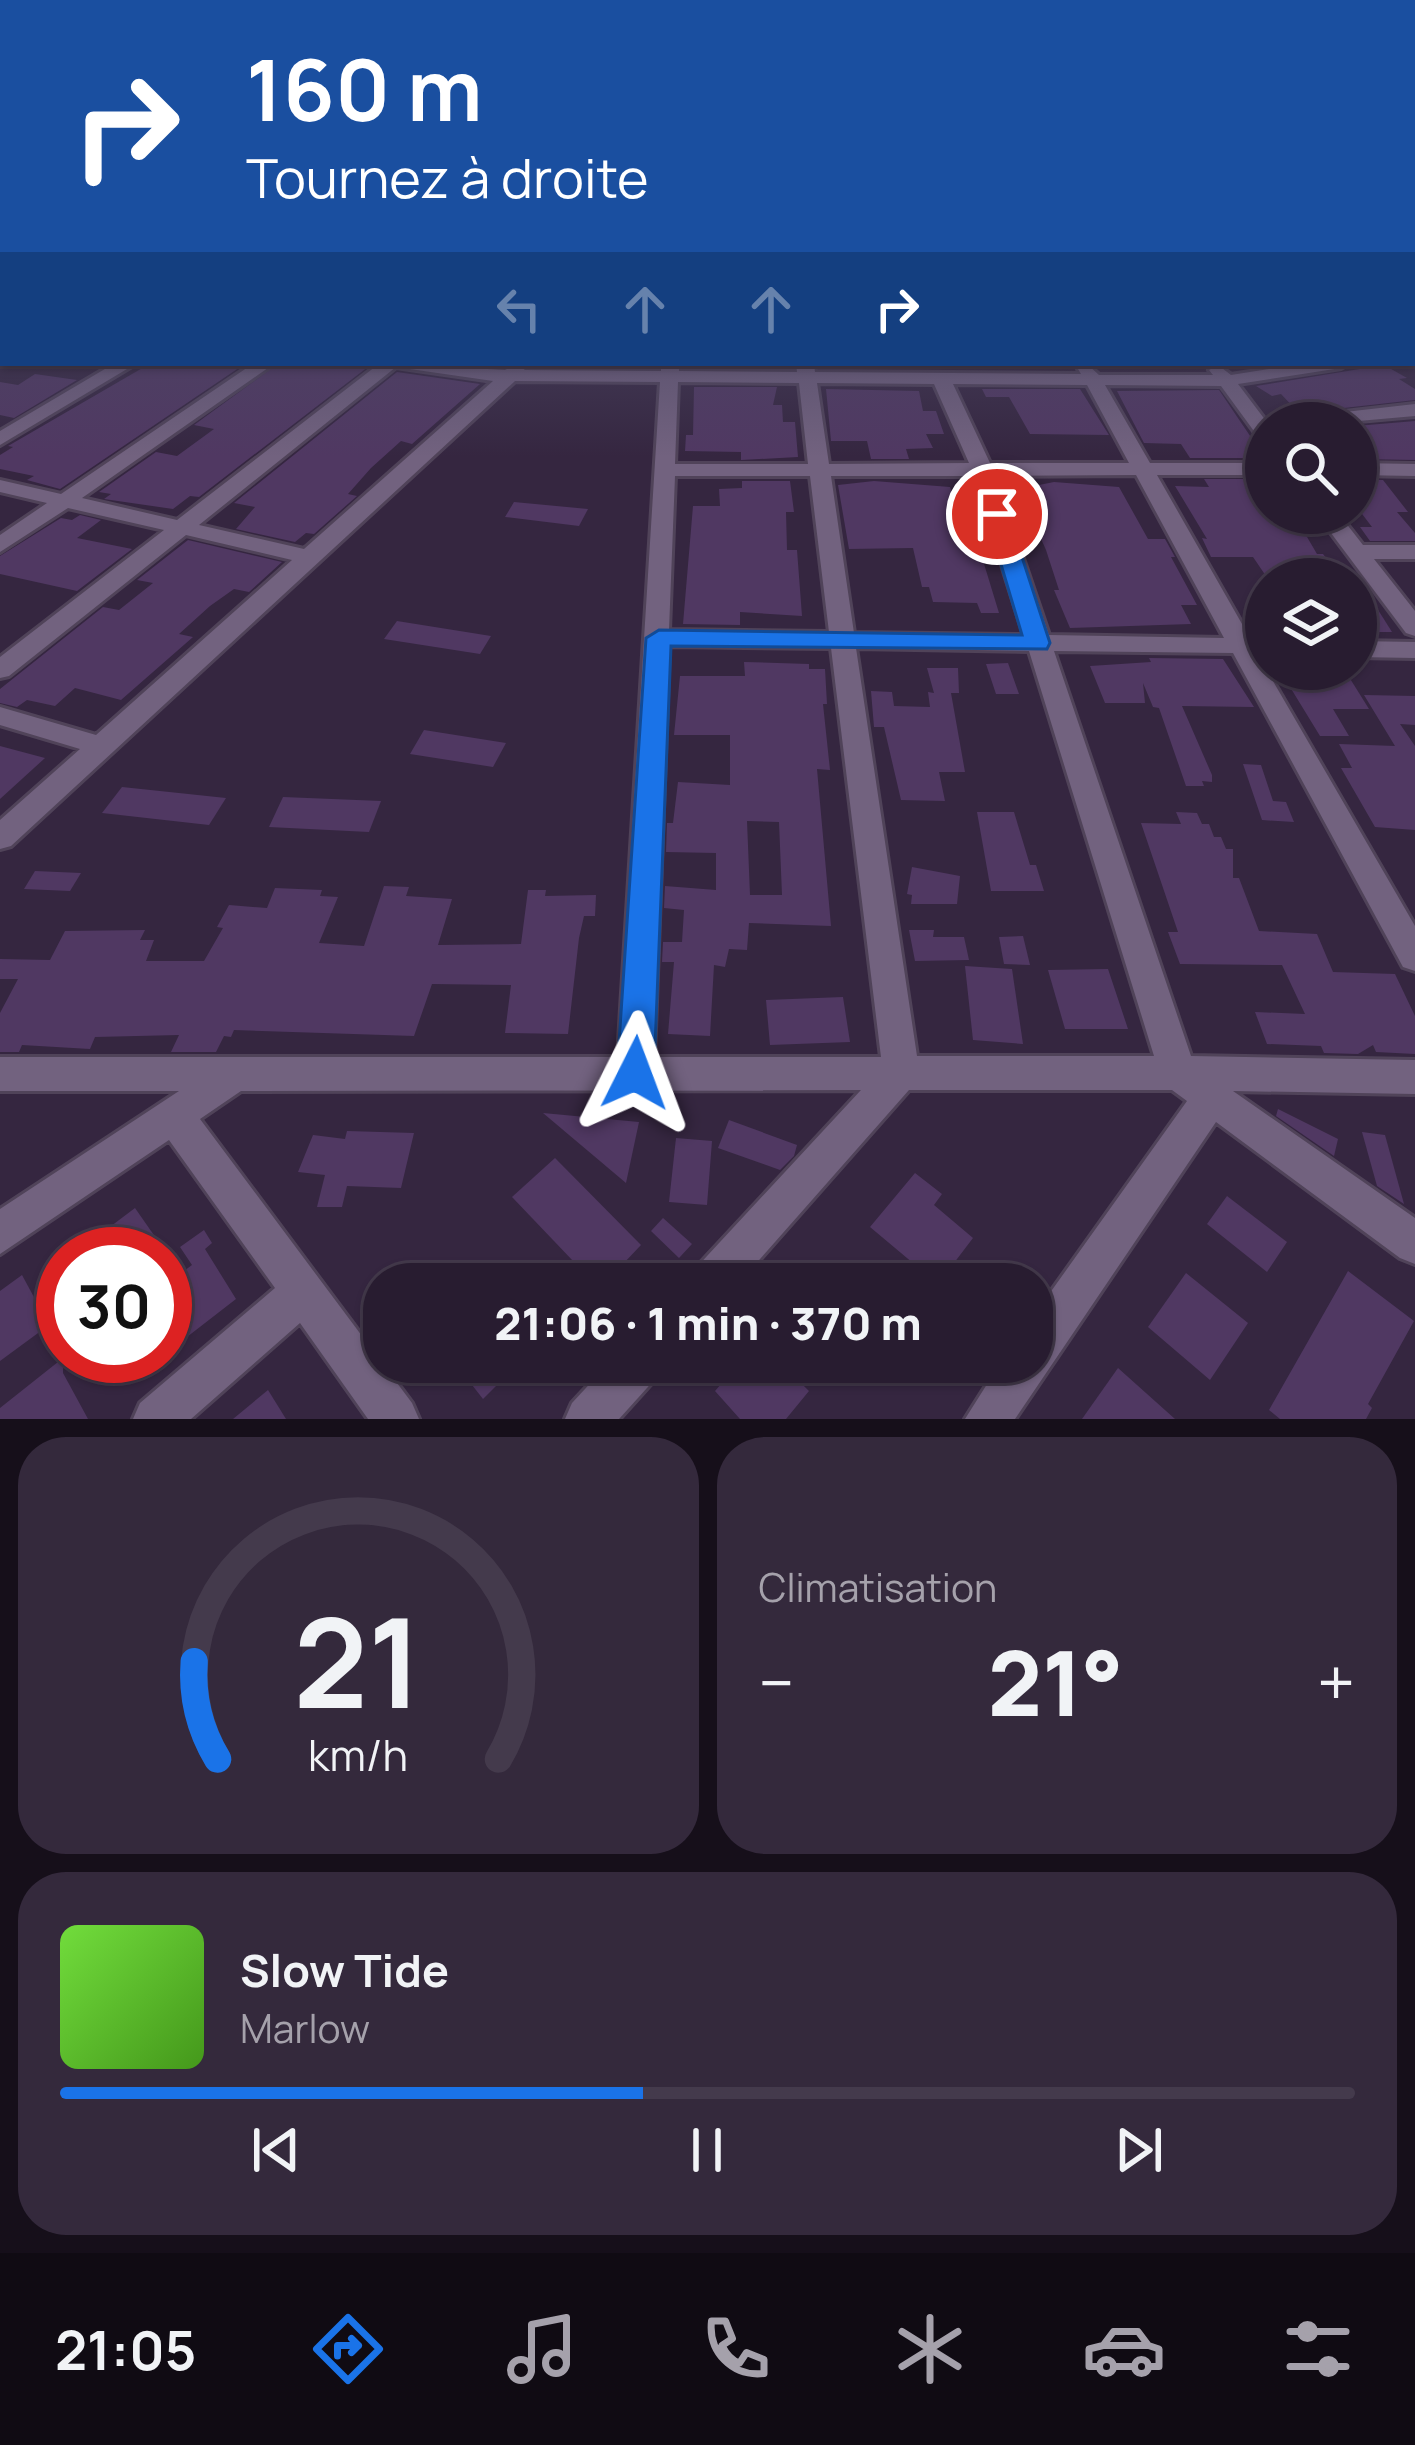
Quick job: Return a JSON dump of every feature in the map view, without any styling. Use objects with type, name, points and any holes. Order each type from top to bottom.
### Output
[{"type":"street","points":[[0,439],[123,366]]},
{"type":"street","points":[[0,545],[262,366]]},
{"type":"street","points":[[0,670],[391,366]]},
{"type":"street","points":[[415,366],[475,375],[517,369],[953,374],[1219,372],[1300,366]]},
{"type":"street","points":[[0,838],[517,369]]},
{"type":"street","points":[[635,1073],[669,369]]},
{"type":"street","points":[[729,1263],[901,1073],[806,370]]},
{"type":"street","points":[[1089,372],[1245,633]]},
{"type":"street","points":[[1219,372],[1245,402]]},
{"type":"street","points":[[953,374],[1038,643],[1195,1084],[1415,1243]]},
{"type":"street","points":[[1377,414],[1415,410]]},
{"type":"street","points":[[667,470],[1245,469]]},
{"type":"street","points":[[1377,470],[1415,470]]},
{"type":"street","points":[[0,486],[309,556]]},
{"type":"street","points":[[1343,534],[1415,628]]},
{"type":"street","points":[[1357,552],[1415,552]]},
{"type":"street","points":[[659,638],[1245,646]]},
{"type":"street","points":[[1377,649],[1415,650]]},
{"type":"street","points":[[1276,690],[1415,957]]},
{"type":"street","points":[[0,716],[99,746]]},
{"type":"street","points":[[0,1233],[236,1073]]},
{"type":"street","points":[[0,1074],[901,1073],[1195,1084],[1415,1077]]},
{"type":"street","points":[[1053,1321],[1195,1084]]},
{"type":"street","points":[[174,1115],[396,1419]]},
{"type":"street","points":[[156,1419],[302,1293]]},
{"type":"street","points":[[588,1419],[621,1383]]},
{"type":"street","points":[[988,1419],[1013,1383]]},
{"type":"building","points":[[146,366],[242,366],[60,489],[27,480],[34,476],[0,469],[0,455],[13,447],[8,446]]},
{"type":"building","points":[[275,366],[369,366],[199,497],[190,496],[173,509],[104,499],[111,494],[99,492],[156,452],[177,456],[214,429],[194,425]]},
{"type":"building","points":[[1378,366],[1407,378],[1399,379],[1415,389],[1415,400],[1377,404],[1289,402],[1281,394],[1272,396],[1256,386]]},
{"type":"building","points":[[397,372],[480,384],[412,444],[401,441],[371,468],[348,494],[357,496],[314,534],[306,533],[295,542],[236,529],[255,507],[234,503]]},
{"type":"building","points":[[35,374],[77,380],[14,418],[0,415],[0,382],[18,385]]},
{"type":"building","points":[[694,387],[777,387],[773,405],[782,405],[783,422],[795,422],[798,457],[741,460],[741,452],[685,451],[686,435],[693,435]]},
{"type":"building","points":[[826,389],[919,391],[923,411],[936,411],[944,434],[926,434],[933,448],[906,449],[909,459],[871,459],[867,441],[831,441]]},
{"type":"building","points":[[982,389],[1080,389],[1109,435],[1030,434],[1009,397],[986,397]]},
{"type":"building","points":[[1219,390],[1245,428],[1245,458],[1190,458],[1181,444],[1144,443],[1117,391]]},
{"type":"building","points":[[1415,421],[1415,460],[1377,459],[1377,424]]},
{"type":"building","points":[[1204,479],[1245,479],[1245,534],[1305,534],[1317,554],[1326,558],[1211,557],[1202,538],[1207,539],[1175,486],[1209,487]]},
{"type":"building","points":[[1377,480],[1383,480],[1408,512],[1397,512],[1415,533],[1415,541],[1370,541],[1365,534],[1377,534]]},
{"type":"building","points":[[742,481],[790,481],[794,512],[786,512],[787,550],[797,550],[802,616],[740,612],[740,625],[683,624],[693,506],[720,506],[719,489],[742,488]]},
{"type":"building","points":[[874,481],[950,487],[958,508],[967,508],[999,613],[981,613],[977,603],[933,602],[929,587],[922,587],[913,548],[849,549],[838,485]]},
{"type":"building","points":[[1054,482],[1119,487],[1148,539],[1165,539],[1175,557],[1171,557],[1197,605],[1181,605],[1191,624],[1070,628],[1054,590],[1059,590],[1046,550],[1026,505],[1043,505],[1034,486]]},
{"type":"building","points":[[514,502],[588,509],[579,526],[505,517]]},
{"type":"building","points":[[80,515],[101,520],[77,538],[132,549],[77,591],[0,574],[0,556],[61,518],[72,520]]},
{"type":"building","points":[[188,540],[282,562],[249,592],[234,589],[210,606],[179,634],[193,637],[121,700],[75,688],[55,706],[27,700],[17,707],[0,703],[0,689],[103,607],[119,610],[153,583],[137,580]]},
{"type":"building","points":[[1377,608],[1392,632],[1377,632]]},
{"type":"building","points":[[397,621],[491,636],[480,654],[384,639]]},
{"type":"building","points":[[1149,658],[1223,659],[1254,707],[1182,706],[1212,775],[1212,782],[1202,781],[1204,786],[1186,786],[1159,708],[1153,707],[1143,683],[1145,703],[1105,703],[1090,666],[1151,662]]},
{"type":"building","points":[[744,662],[809,664],[809,669],[825,669],[827,704],[823,704],[830,770],[817,769],[831,926],[749,923],[747,950],[729,949],[725,967],[714,965],[710,1036],[668,1034],[674,962],[662,962],[663,942],[682,942],[684,910],[664,908],[665,886],[716,890],[716,853],[666,852],[667,823],[673,823],[678,782],[730,785],[730,735],[674,735],[680,676],[745,676]],"holes":[[[747,821],[779,822],[782,895],[750,895]]]},
{"type":"building","points":[[1008,663],[1019,694],[996,694],[986,664]]},
{"type":"building","points":[[927,668],[958,668],[959,693],[951,693],[965,772],[939,772],[945,801],[901,800],[884,727],[874,727],[871,691],[892,692],[894,706],[930,707],[928,692],[934,693]]},
{"type":"building","points":[[1292,690],[1357,690],[1369,709],[1333,709],[1349,736],[1320,736]]},
{"type":"building","points":[[1364,695],[1415,696],[1415,725],[1400,724],[1415,746],[1415,830],[1375,827],[1341,768],[1352,768],[1339,744],[1395,746]]},
{"type":"building","points":[[424,730],[506,743],[493,767],[410,754]]},
{"type":"building","points":[[0,746],[45,758],[0,799]]},
{"type":"building","points":[[1243,764],[1261,765],[1273,801],[1286,802],[1294,822],[1262,820]]},
{"type":"building","points":[[122,787],[226,798],[209,825],[102,813]]},
{"type":"building","points":[[283,797],[381,801],[369,832],[269,827]]},
{"type":"building","points":[[977,812],[1014,812],[1030,865],[1036,865],[1044,891],[991,891]]},
{"type":"building","points":[[1176,812],[1197,813],[1214,837],[1221,837],[1226,849],[1233,849],[1233,878],[1239,878],[1259,931],[1317,934],[1333,972],[1395,974],[1415,1016],[1415,1054],[1376,1052],[1373,1045],[1358,1054],[1324,1053],[1321,1046],[1267,1044],[1255,1012],[1305,1014],[1282,965],[1180,964],[1168,932],[1178,932],[1141,823],[1181,824]]},
{"type":"building","points":[[912,867],[960,876],[957,904],[911,904],[912,895],[907,894]]},
{"type":"building","points":[[35,871],[81,873],[70,891],[24,889]]},
{"type":"building","points":[[384,886],[409,887],[406,896],[452,899],[438,945],[521,944],[528,890],[546,890],[545,896],[596,895],[595,916],[584,916],[579,938],[568,1034],[505,1033],[511,985],[432,984],[414,1036],[234,1030],[231,1037],[224,1036],[216,1052],[171,1052],[179,1035],[95,1037],[90,1049],[22,1045],[19,1052],[0,1052],[0,1013],[18,979],[0,979],[0,959],[50,960],[65,931],[145,930],[140,940],[154,940],[146,961],[204,961],[223,928],[217,927],[229,905],[267,908],[275,888],[322,890],[320,896],[338,897],[319,943],[364,946]]},
{"type":"building","points":[[909,930],[934,930],[933,937],[964,937],[969,960],[915,961]]},
{"type":"building","points":[[1023,936],[1030,965],[1004,964],[999,937]]},
{"type":"building","points":[[965,966],[1012,969],[1023,1044],[973,1040]]},
{"type":"building","points":[[1108,969],[1128,1029],[1065,1029],[1048,970]]},
{"type":"building","points":[[843,997],[850,1042],[770,1045],[766,1000]]},
{"type":"building","points":[[1278,1109],[1338,1139],[1334,1156],[1276,1116]]},
{"type":"building","points":[[543,1113],[639,1122],[626,1183]]},
{"type":"building","points":[[729,1120],[797,1145],[794,1156],[780,1170],[718,1148]]},
{"type":"building","points":[[347,1131],[414,1133],[401,1188],[347,1186],[342,1207],[317,1207],[325,1175],[298,1172],[313,1135],[345,1139]]},
{"type":"building","points":[[1362,1132],[1385,1135],[1404,1204],[1377,1186]]},
{"type":"building","points":[[676,1138],[712,1141],[707,1205],[669,1202]]},
{"type":"building","points":[[555,1158],[641,1245],[624,1263],[575,1263],[512,1197]]},
{"type":"building","points":[[915,1173],[942,1194],[934,1205],[973,1238],[954,1263],[913,1263],[870,1227]]},
{"type":"building","points":[[1227,1196],[1287,1242],[1267,1272],[1207,1224]]},
{"type":"building","points":[[135,1208],[148,1227],[110,1227]]},
{"type":"building","points":[[663,1218],[692,1244],[679,1258],[651,1231]]},
{"type":"building","points":[[204,1230],[212,1243],[205,1249],[236,1299],[192,1333],[192,1265],[192,1238]]},
{"type":"building","points":[[1348,1271],[1414,1321],[1368,1404],[1372,1408],[1366,1419],[1280,1419],[1269,1410]]},
{"type":"building","points":[[1186,1273],[1248,1323],[1210,1380],[1148,1327]]},
{"type":"building","points":[[22,1275],[36,1301],[36,1335],[0,1361],[0,1291]]},
{"type":"building","points":[[1118,1368],[1175,1419],[1082,1419]]},
{"type":"building","points":[[36,1379],[68,1383],[88,1419],[0,1419],[0,1408]]},
{"type":"building","points":[[470,1383],[499,1383],[483,1399]]},
{"type":"building","points":[[722,1383],[801,1383],[809,1391],[786,1419],[740,1419],[715,1391]]},
{"type":"building","points":[[268,1390],[286,1419],[233,1419]]},
{"type":"route","points":[[635,1073],[659,638],[1038,643],[997,514]]}]
